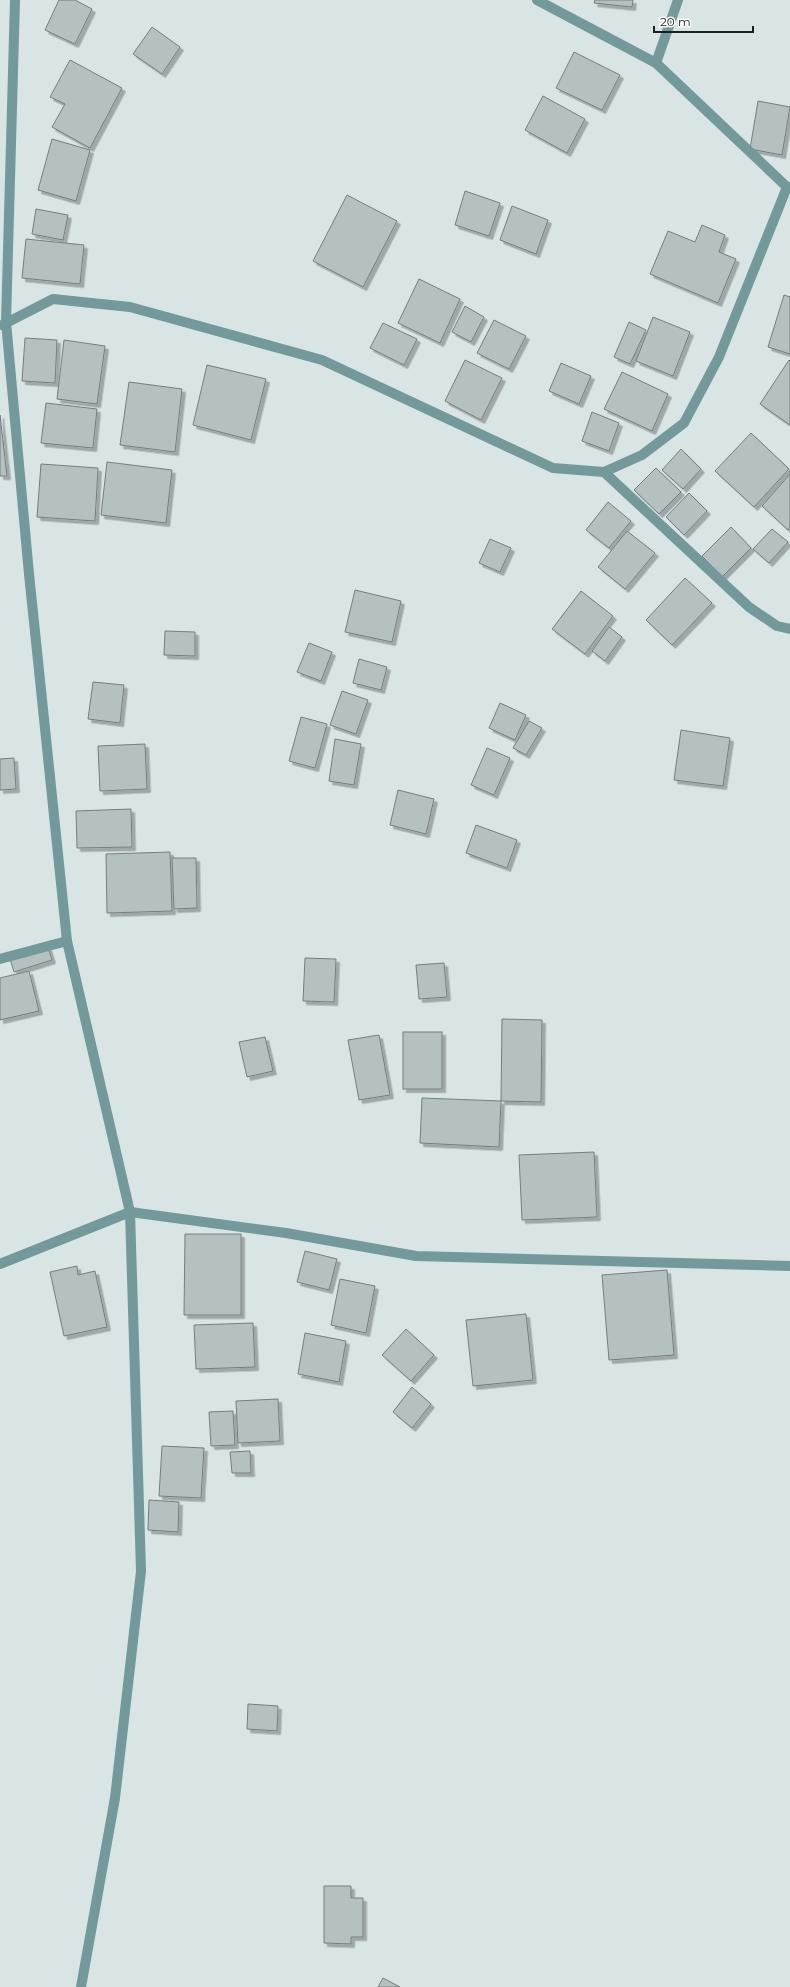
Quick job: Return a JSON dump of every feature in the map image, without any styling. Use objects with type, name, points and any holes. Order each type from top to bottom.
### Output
[{"type":"street","points":[[15,0],[3,324],[67,941],[130,1212],[140,1571],[115,1798],[81,1987]]},
{"type":"street","points":[[3,324],[53,300],[130,307],[322,360],[553,468],[604,472],[642,455],[684,423],[719,357],[789,187],[656,64],[537,0]]},
{"type":"street","points":[[656,64],[678,0]]},
{"type":"street","points":[[604,472],[749,607],[777,626],[790,629]]},
{"type":"street","points":[[0,959],[67,941]]},
{"type":"street","points":[[0,1264],[130,1212],[286,1233],[416,1256],[790,1266]]},
{"type":"building","points":[[59,0],[75,0],[92,9],[75,44],[45,30]]},
{"type":"building","points":[[595,0],[633,0],[632,7],[594,3]]},
{"type":"building","points":[[152,27],[180,47],[162,74],[133,54]]},
{"type":"building","points":[[574,52],[620,75],[602,110],[556,88]]},
{"type":"building","points":[[70,60],[122,88],[90,148],[52,127],[65,104],[50,97]]},
{"type":"building","points":[[543,96],[585,119],[567,153],[525,130]]},
{"type":"building","points":[[758,101],[790,107],[782,155],[750,149]]},
{"type":"building","points":[[52,139],[90,150],[76,201],[38,190]]},
{"type":"building","points":[[465,191],[500,203],[489,236],[455,225]]},
{"type":"building","points":[[347,195],[397,221],[363,287],[313,261]]},
{"type":"building","points":[[512,206],[548,220],[536,254],[500,240]]},
{"type":"building","points":[[36,209],[68,215],[63,240],[32,234]]},
{"type":"building","points":[[702,225],[725,235],[719,252],[736,259],[718,303],[650,274],[668,231],[695,242]]},
{"type":"building","points":[[26,239],[84,245],[80,284],[22,278]]},
{"type":"building","points":[[419,279],[460,299],[440,343],[398,323]]},
{"type":"building","points":[[784,295],[790,297],[790,354],[768,347]]},
{"type":"building","points":[[465,306],[484,317],[471,342],[452,332]]},
{"type":"building","points":[[653,317],[690,332],[673,376],[636,361]]},
{"type":"building","points":[[494,320],[526,336],[509,369],[477,353]]},
{"type":"building","points":[[629,322],[646,330],[630,364],[614,357]]},
{"type":"building","points":[[383,323],[417,339],[404,365],[370,348]]},
{"type":"building","points":[[25,338],[57,340],[55,383],[22,381]]},
{"type":"building","points":[[64,340],[105,346],[97,404],[57,399]]},
{"type":"building","points":[[465,360],[502,378],[481,420],[445,401]]},
{"type":"building","points":[[789,360],[790,361],[790,425],[760,404]]},
{"type":"building","points":[[561,363],[591,376],[579,404],[549,391]]},
{"type":"building","points":[[207,365],[266,379],[251,440],[193,425]]},
{"type":"building","points":[[622,372],[668,394],[652,431],[604,409]]},
{"type":"building","points":[[129,382],[182,389],[175,452],[120,445]]},
{"type":"building","points":[[46,403],[97,409],[93,448],[41,443]]},
{"type":"building","points":[[592,412],[619,423],[609,451],[582,441]]},
{"type":"building","points":[[0,415],[7,476],[0,476]]},
{"type":"building","points":[[751,433],[789,469],[754,507],[715,471]]},
{"type":"building","points":[[681,449],[701,469],[683,489],[662,470]]},
{"type":"building","points":[[107,462],[172,470],[166,523],[101,515]]},
{"type":"building","points":[[41,464],[98,468],[95,521],[37,517]]},
{"type":"building","points":[[656,468],[681,492],[659,514],[634,490]]},
{"type":"building","points":[[790,474],[790,527],[788,530],[762,506]]},
{"type":"building","points":[[689,493],[707,511],[684,535],[666,517]]},
{"type":"building","points":[[608,502],[631,521],[609,548],[586,530]]},
{"type":"building","points":[[731,527],[751,548],[722,577],[702,556]]},
{"type":"building","points":[[772,529],[788,542],[769,563],[753,549]]},
{"type":"building","points":[[627,531],[655,553],[625,589],[598,567]]},
{"type":"building","points":[[490,539],[511,548],[500,572],[479,563]]},
{"type":"building","points":[[685,578],[712,603],[672,645],[646,620]]},
{"type":"building","points":[[355,590],[401,601],[392,642],[345,632]]},
{"type":"building","points":[[581,591],[613,616],[585,654],[552,629]]},
{"type":"building","points":[[609,627],[622,637],[605,661],[592,651]]},
{"type":"building","points":[[165,631],[195,632],[195,656],[164,655]]},
{"type":"building","points":[[309,643],[332,652],[321,681],[297,672]]},
{"type":"building","points":[[359,659],[387,667],[381,690],[353,683]]},
{"type":"building","points":[[93,682],[124,685],[120,723],[88,719]]},
{"type":"building","points":[[342,691],[368,700],[356,734],[330,725]]},
{"type":"building","points":[[500,703],[526,715],[515,740],[489,728]]},
{"type":"building","points":[[301,717],[327,724],[315,768],[289,761]]},
{"type":"building","points":[[529,721],[542,728],[526,755],[513,748]]},
{"type":"building","points":[[681,730],[730,738],[723,786],[674,780]]},
{"type":"building","points":[[335,739],[361,744],[354,785],[329,781]]},
{"type":"building","points":[[145,744],[147,789],[100,791],[98,746]]},
{"type":"building","points":[[487,748],[510,758],[494,795],[471,785]]},
{"type":"building","points":[[14,758],[16,789],[0,790],[0,759]]},
{"type":"building","points":[[398,790],[434,799],[426,834],[390,825]]},
{"type":"building","points":[[131,809],[132,847],[77,848],[76,811]]},
{"type":"building","points":[[476,825],[517,840],[507,868],[466,853]]},
{"type":"building","points":[[170,852],[172,911],[107,913],[106,854]]},
{"type":"building","points":[[172,858],[196,858],[197,908],[174,909]]},
{"type":"building","points":[[48,947],[52,960],[14,972],[10,959]]},
{"type":"building","points":[[305,958],[336,959],[334,1002],[303,1001]]},
{"type":"building","points":[[444,963],[447,997],[419,999],[416,965]]},
{"type":"building","points":[[29,971],[39,1011],[0,1020],[0,978]]},
{"type":"building","points":[[502,1019],[542,1020],[541,1102],[501,1101]]},
{"type":"building","points":[[403,1032],[442,1032],[442,1089],[403,1089]]},
{"type":"building","points":[[379,1035],[390,1095],[359,1100],[348,1040]]},
{"type":"building","points":[[265,1037],[273,1071],[247,1077],[239,1042]]},
{"type":"building","points":[[422,1098],[501,1101],[499,1147],[420,1143]]},
{"type":"building","points":[[594,1152],[597,1217],[522,1220],[519,1155]]},
{"type":"building","points":[[185,1234],[241,1234],[241,1315],[184,1315]]},
{"type":"building","points":[[305,1251],[337,1259],[329,1290],[297,1282]]},
{"type":"building","points":[[77,1266],[78,1275],[95,1271],[107,1327],[64,1336],[50,1272]]},
{"type":"building","points":[[667,1270],[674,1355],[609,1360],[602,1275]]},
{"type":"building","points":[[340,1279],[375,1286],[366,1333],[331,1325]]},
{"type":"building","points":[[526,1314],[533,1380],[473,1386],[466,1320]]},
{"type":"building","points":[[253,1323],[255,1367],[196,1369],[194,1325]]},
{"type":"building","points":[[406,1329],[434,1355],[411,1381],[382,1355]]},
{"type":"building","points":[[305,1333],[346,1341],[339,1382],[298,1374]]},
{"type":"building","points":[[412,1387],[431,1404],[412,1428],[393,1412]]},
{"type":"building","points":[[278,1399],[280,1441],[238,1443],[236,1401]]},
{"type":"building","points":[[233,1411],[235,1445],[211,1446],[209,1412]]},
{"type":"building","points":[[162,1446],[204,1448],[201,1498],[159,1496]]},
{"type":"building","points":[[250,1451],[251,1473],[232,1473],[230,1452]]},
{"type":"building","points":[[149,1500],[179,1502],[178,1532],[148,1530]]},
{"type":"building","points":[[248,1704],[278,1706],[277,1731],[247,1729]]},
{"type":"building","points":[[324,1886],[351,1886],[351,1898],[363,1898],[363,1937],[351,1937],[351,1944],[324,1943]]},
{"type":"building","points":[[383,1978],[400,1987],[378,1987]]}]
